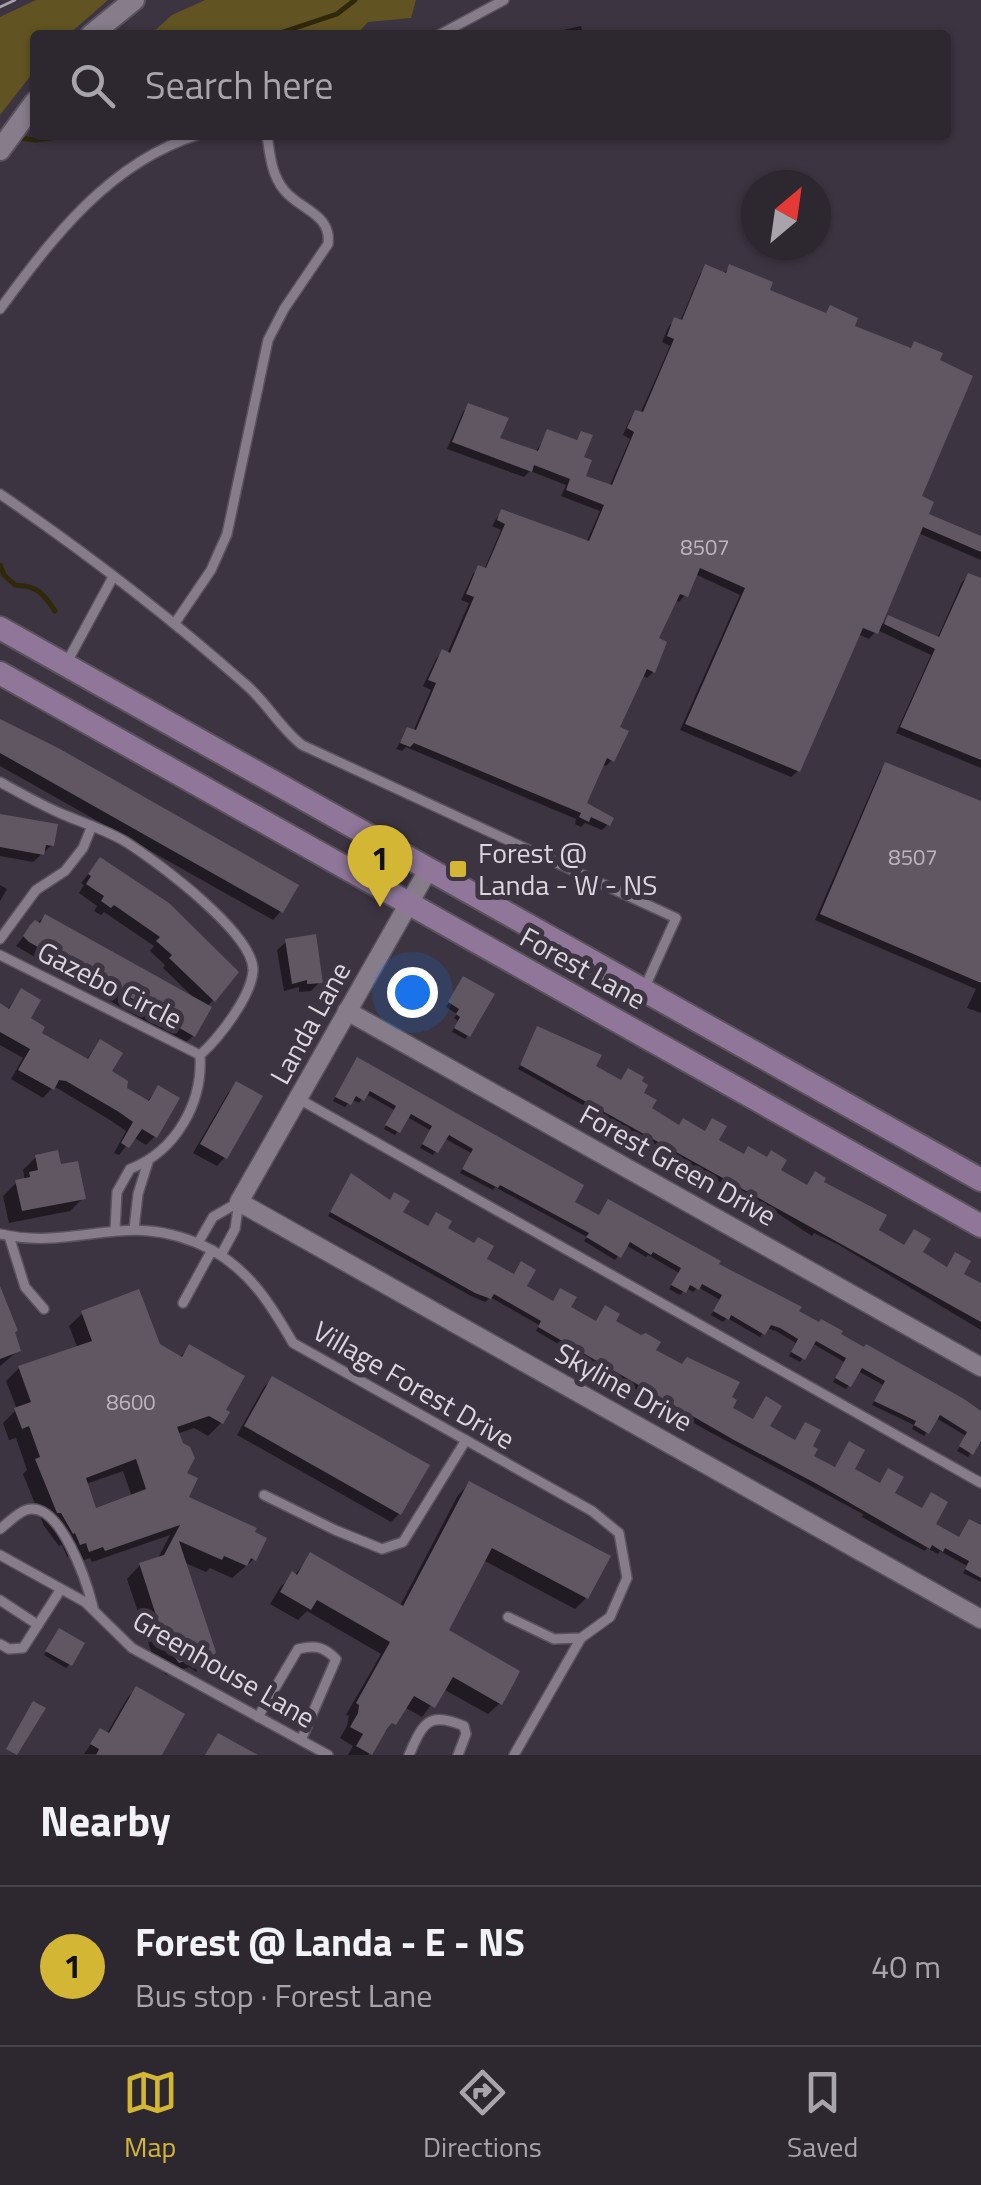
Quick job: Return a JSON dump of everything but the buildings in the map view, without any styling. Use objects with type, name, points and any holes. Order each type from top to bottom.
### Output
[{"type":"main road","name":"Forest Lane","points":[[0,628],[981,1180]]},
{"type":"main road","points":[[45,698],[66,664]]},
{"type":"main road","name":"Forest Lane","points":[[0,673],[981,1226]]},
{"type":"main road","points":[[624,1026],[643,991]]},
{"type":"street","points":[[96,30],[134,0]]},
{"type":"street","points":[[0,150],[30,109]]},
{"type":"street","name":"Landa Lane","points":[[239,1202],[428,870]]},
{"type":"street","name":"Forest Green Drive","points":[[347,1011],[981,1368]]},
{"type":"street","name":"Skyline Drive","points":[[239,1202],[981,1619]]},
{"type":"lane","points":[[448,30],[504,0]]},
{"type":"lane","points":[[2,301],[86,202],[139,161],[186,140]]},
{"type":"lane","points":[[175,623],[212,570],[228,534],[268,340],[284,308],[328,244],[325,223],[278,182],[268,140]]},
{"type":"lane","points":[[0,494],[175,623],[252,689],[302,745],[676,918],[643,991]]},
{"type":"lane","points":[[66,664],[113,577]]},
{"type":"lane","name":"Gazebo Circle","points":[[0,782],[60,814],[124,840],[168,872],[231,928],[247,948],[253,971],[238,1009],[220,1036],[200,1055]]},
{"type":"lane","points":[[0,940],[36,890],[65,871],[83,848],[92,826]]},
{"type":"lane","name":"Gazebo Circle","points":[[0,955],[200,1055]]},
{"type":"lane","name":"Gazebo Circle","points":[[116,1230],[117,1192],[130,1169],[148,1162],[179,1134],[202,1080],[200,1055]]},
{"type":"lane","points":[[298,1098],[981,1482]]},
{"type":"lane","points":[[134,1229],[138,1194],[148,1162]]},
{"type":"lane","points":[[198,1243],[213,1217],[239,1202]]},
{"type":"lane","points":[[183,1303],[235,1229],[239,1202]]},
{"type":"lane","name":"Village Forest Drive","points":[[5,1235],[48,1238],[134,1229],[168,1231],[198,1243],[252,1279],[293,1343],[592,1511],[619,1533],[627,1578],[610,1617],[580,1638]]},
{"type":"lane","points":[[5,1235],[25,1287],[44,1309]]},
{"type":"lane","points":[[264,1494],[382,1549],[403,1542],[466,1440]]},
{"type":"lane","points":[[0,1529],[26,1510],[39,1510],[54,1519],[86,1577],[94,1609]]},
{"type":"lane","name":"Greenhouse Lane","points":[[0,1555],[94,1609],[132,1648],[328,1755]]},
{"type":"lane","points":[[0,1644],[9,1649],[23,1648],[61,1588]]},
{"type":"lane","points":[[0,1600],[38,1624]]},
{"type":"lane","points":[[508,1617],[554,1640],[580,1638]]},
{"type":"lane","points":[[514,1755],[580,1638]]},
{"type":"lane","points":[[258,1717],[298,1649],[315,1645],[328,1651],[336,1659],[301,1740]]},
{"type":"lane","points":[[409,1755],[421,1728],[434,1718],[464,1726],[466,1734],[458,1755]]},
{"type":"shaded area","points":[[36,0],[108,0],[74,30],[30,30],[30,76],[0,115],[0,17]]},
{"type":"shaded area","points":[[205,0],[416,0],[411,18],[368,22],[361,30],[156,30],[172,15]]},
{"type":"waterway","points":[[289,30],[337,14],[355,0]]},
{"type":"waterway","points":[[18,138],[30,139]]},
{"type":"waterway","points":[[0,565],[15,585],[39,592],[55,611]]},
{"type":"tram line","points":[[0,7],[15,0]]},
{"type":"place","name":"Forest @ Landa - W - NS","points":[[458,869]]},
{"type":"place","name":"Forest @ Landa - E - NS","points":[[380,907]]}]
